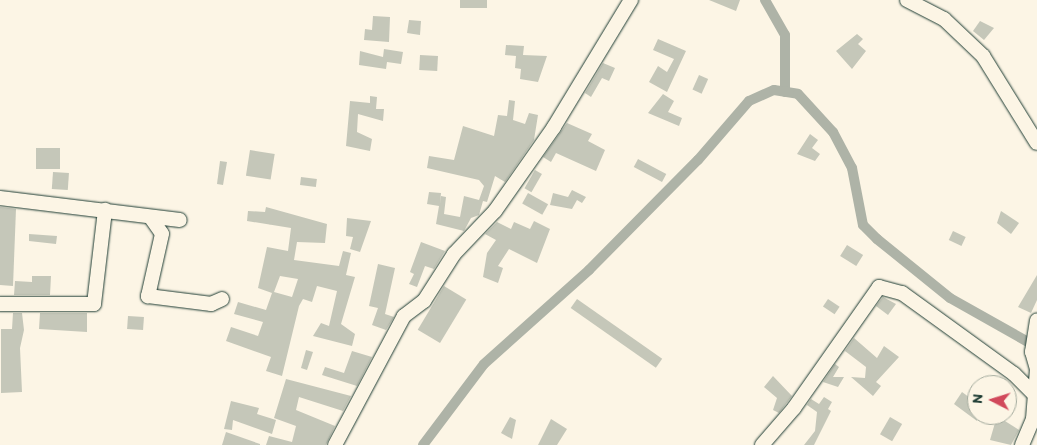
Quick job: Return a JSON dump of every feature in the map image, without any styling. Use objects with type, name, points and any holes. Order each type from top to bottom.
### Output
[{"type":"street","points":[[335,445],[404,316],[424,301],[454,254],[495,211],[554,127],[631,0]]},
{"type":"street","points":[[907,0],[944,19],[983,56],[1037,143]]},
{"type":"street","points":[[0,198],[105,210],[151,218],[180,220]]},
{"type":"street","points":[[0,304],[94,304],[105,210]]},
{"type":"street","points":[[151,218],[159,224],[162,234],[148,296],[212,304],[222,299]]},
{"type":"street","points":[[762,445],[794,408],[879,287],[902,293],[1014,374],[1035,396]]},
{"type":"street","points":[[1022,445],[1035,420],[1036,369],[1032,352],[1036,324]]},
{"type":"building","points":[[460,0],[487,0],[487,8],[460,8]]},
{"type":"building","points":[[709,0],[740,0],[736,11]]},
{"type":"building","points":[[373,16],[390,17],[389,42],[364,40],[365,29],[372,30]]},
{"type":"building","points":[[409,20],[421,21],[420,35],[407,33]]},
{"type":"building","points":[[980,21],[994,28],[984,40],[973,31]]},
{"type":"building","points":[[857,34],[863,39],[858,44],[866,51],[852,69],[836,51]]},
{"type":"building","points":[[658,39],[686,51],[667,92],[649,82],[658,66],[667,72],[674,59],[653,50]]},
{"type":"building","points":[[506,45],[524,46],[523,55],[547,56],[538,82],[520,79],[521,69],[515,68],[516,56],[505,55]]},
{"type":"building","points":[[384,49],[403,52],[401,64],[387,62],[386,69],[359,65],[360,51],[383,57]]},
{"type":"building","points":[[420,55],[438,56],[437,71],[419,70]]},
{"type":"building","points":[[603,63],[615,68],[609,81],[602,78],[591,97],[585,93]]},
{"type":"building","points":[[699,75],[708,79],[702,94],[692,90]]},
{"type":"building","points":[[663,94],[674,101],[668,112],[682,118],[679,126],[648,113]]},
{"type":"building","points":[[370,96],[377,97],[376,109],[384,109],[383,121],[358,114],[357,132],[372,139],[370,151],[346,146],[350,101],[370,103]]},
{"type":"building","points":[[509,100],[515,101],[513,120],[525,124],[529,113],[538,115],[534,140],[505,182],[495,176],[487,202],[483,201],[479,215],[471,218],[464,231],[436,224],[439,206],[427,204],[429,192],[441,193],[440,204],[441,196],[446,197],[444,214],[460,217],[464,196],[479,200],[484,186],[479,180],[427,168],[429,156],[454,160],[463,126],[494,136],[498,115],[507,116]]},
{"type":"building","points":[[567,123],[592,134],[588,141],[605,150],[596,171],[556,153],[551,162],[543,157]]},
{"type":"building","points":[[810,134],[818,140],[812,148],[820,154],[815,161],[797,154]]},
{"type":"building","points":[[36,148],[60,148],[60,169],[36,169]]},
{"type":"building","points":[[250,150],[275,154],[271,180],[246,176]]},
{"type":"building","points":[[638,159],[666,174],[662,182],[634,167]]},
{"type":"building","points":[[220,161],[227,162],[223,185],[217,184]]},
{"type":"building","points":[[535,170],[542,174],[531,192],[524,188]]},
{"type":"building","points":[[53,172],[69,173],[68,190],[52,189]]},
{"type":"building","points":[[301,177],[317,179],[316,187],[300,185]]},
{"type":"building","points":[[572,190],[586,197],[582,203],[577,200],[572,209],[550,205],[553,193],[568,197]]},
{"type":"building","points":[[528,193],[548,204],[542,215],[522,203]]},
{"type":"building","points":[[0,207],[16,209],[13,286],[0,285]]},
{"type":"building","points":[[266,207],[327,224],[325,243],[297,242],[294,260],[339,266],[343,251],[351,253],[346,275],[355,277],[341,324],[355,334],[352,346],[313,336],[321,323],[329,326],[337,291],[317,286],[312,302],[303,299],[299,306],[282,376],[266,371],[271,357],[226,341],[231,327],[258,336],[263,322],[234,314],[238,302],[266,310],[272,293],[258,288],[267,247],[288,251],[291,228],[247,221],[248,211],[265,212]],"holes":[[[280,276],[298,279],[292,297],[274,292]]]},
{"type":"building","points":[[1001,211],[1019,223],[1011,234],[997,223]]},
{"type":"building","points":[[347,218],[371,221],[360,252],[350,249],[353,237],[346,236]]},
{"type":"building","points":[[534,221],[550,229],[537,263],[509,249],[498,266],[503,268],[498,283],[483,277],[487,253],[496,240],[485,234],[497,222],[511,229],[514,222],[530,229]]},
{"type":"building","points":[[953,231],[966,237],[961,246],[949,240]]},
{"type":"building","points":[[29,234],[57,236],[56,244],[29,241]]},
{"type":"building","points":[[421,242],[445,251],[434,269],[425,266],[417,287],[409,284],[414,274],[410,272]]},
{"type":"building","points":[[847,245],[863,255],[856,266],[840,256]]},
{"type":"building","points":[[378,264],[395,268],[385,314],[394,317],[386,330],[372,325],[378,308],[369,306]]},
{"type":"building","points":[[1037,275],[1037,300],[1031,313],[1018,307]]},
{"type":"building","points":[[32,276],[51,276],[50,295],[14,295],[15,281],[32,282]]},
{"type":"building","points":[[444,286],[466,299],[440,343],[418,330]]},
{"type":"building","points":[[883,297],[896,304],[888,315],[876,306]]},
{"type":"building","points":[[577,299],[662,359],[656,368],[571,308]]},
{"type":"building","points":[[828,299],[840,307],[835,314],[823,306]]},
{"type":"building","points":[[13,313],[22,313],[24,330],[20,348],[22,392],[1,393],[1,329],[12,329]]},
{"type":"building","points":[[40,313],[87,313],[87,332],[39,329]]},
{"type":"building","points":[[128,316],[144,317],[143,330],[127,329]]},
{"type":"building","points":[[854,338],[877,358],[884,346],[899,357],[876,382],[881,386],[873,396],[851,377],[865,378],[866,367],[845,351]]},
{"type":"building","points":[[306,350],[313,352],[307,370],[301,368]]},
{"type":"building","points":[[352,351],[372,357],[357,386],[322,375],[325,367],[344,373]]},
{"type":"building","points":[[835,364],[839,367],[833,377],[844,377],[838,387],[823,382]]},
{"type":"building","points":[[773,376],[792,396],[779,413],[773,410],[777,398],[764,387]]},
{"type":"building","points":[[286,379],[351,396],[343,411],[299,397],[296,410],[335,426],[326,445],[266,445],[269,436],[292,442],[296,426],[274,418]]},
{"type":"building","points":[[962,392],[967,396],[967,414],[954,404]]},
{"type":"building","points":[[824,397],[832,402],[828,409],[831,411],[814,445],[804,445],[815,431],[817,412],[807,405],[811,399],[819,404]]},
{"type":"building","points":[[231,401],[259,408],[257,414],[276,420],[272,434],[233,420],[232,430],[224,429]]},
{"type":"building","points":[[510,417],[516,420],[512,439],[501,433]]},
{"type":"building","points":[[890,417],[902,424],[892,441],[880,434]]},
{"type":"building","points":[[551,419],[567,429],[557,445],[538,445]]},
{"type":"building","points":[[994,425],[1011,425],[1019,430],[1011,445],[990,440]]},
{"type":"building","points":[[226,432],[260,444],[260,445],[222,445]]},
{"type":"waterway","points":[[765,0],[785,35],[785,92]]},
{"type":"waterway","points":[[423,445],[484,364],[589,270],[698,160],[749,101],[774,90],[798,94],[833,132],[852,168],[863,225],[877,239],[950,298],[1037,347]]}]
